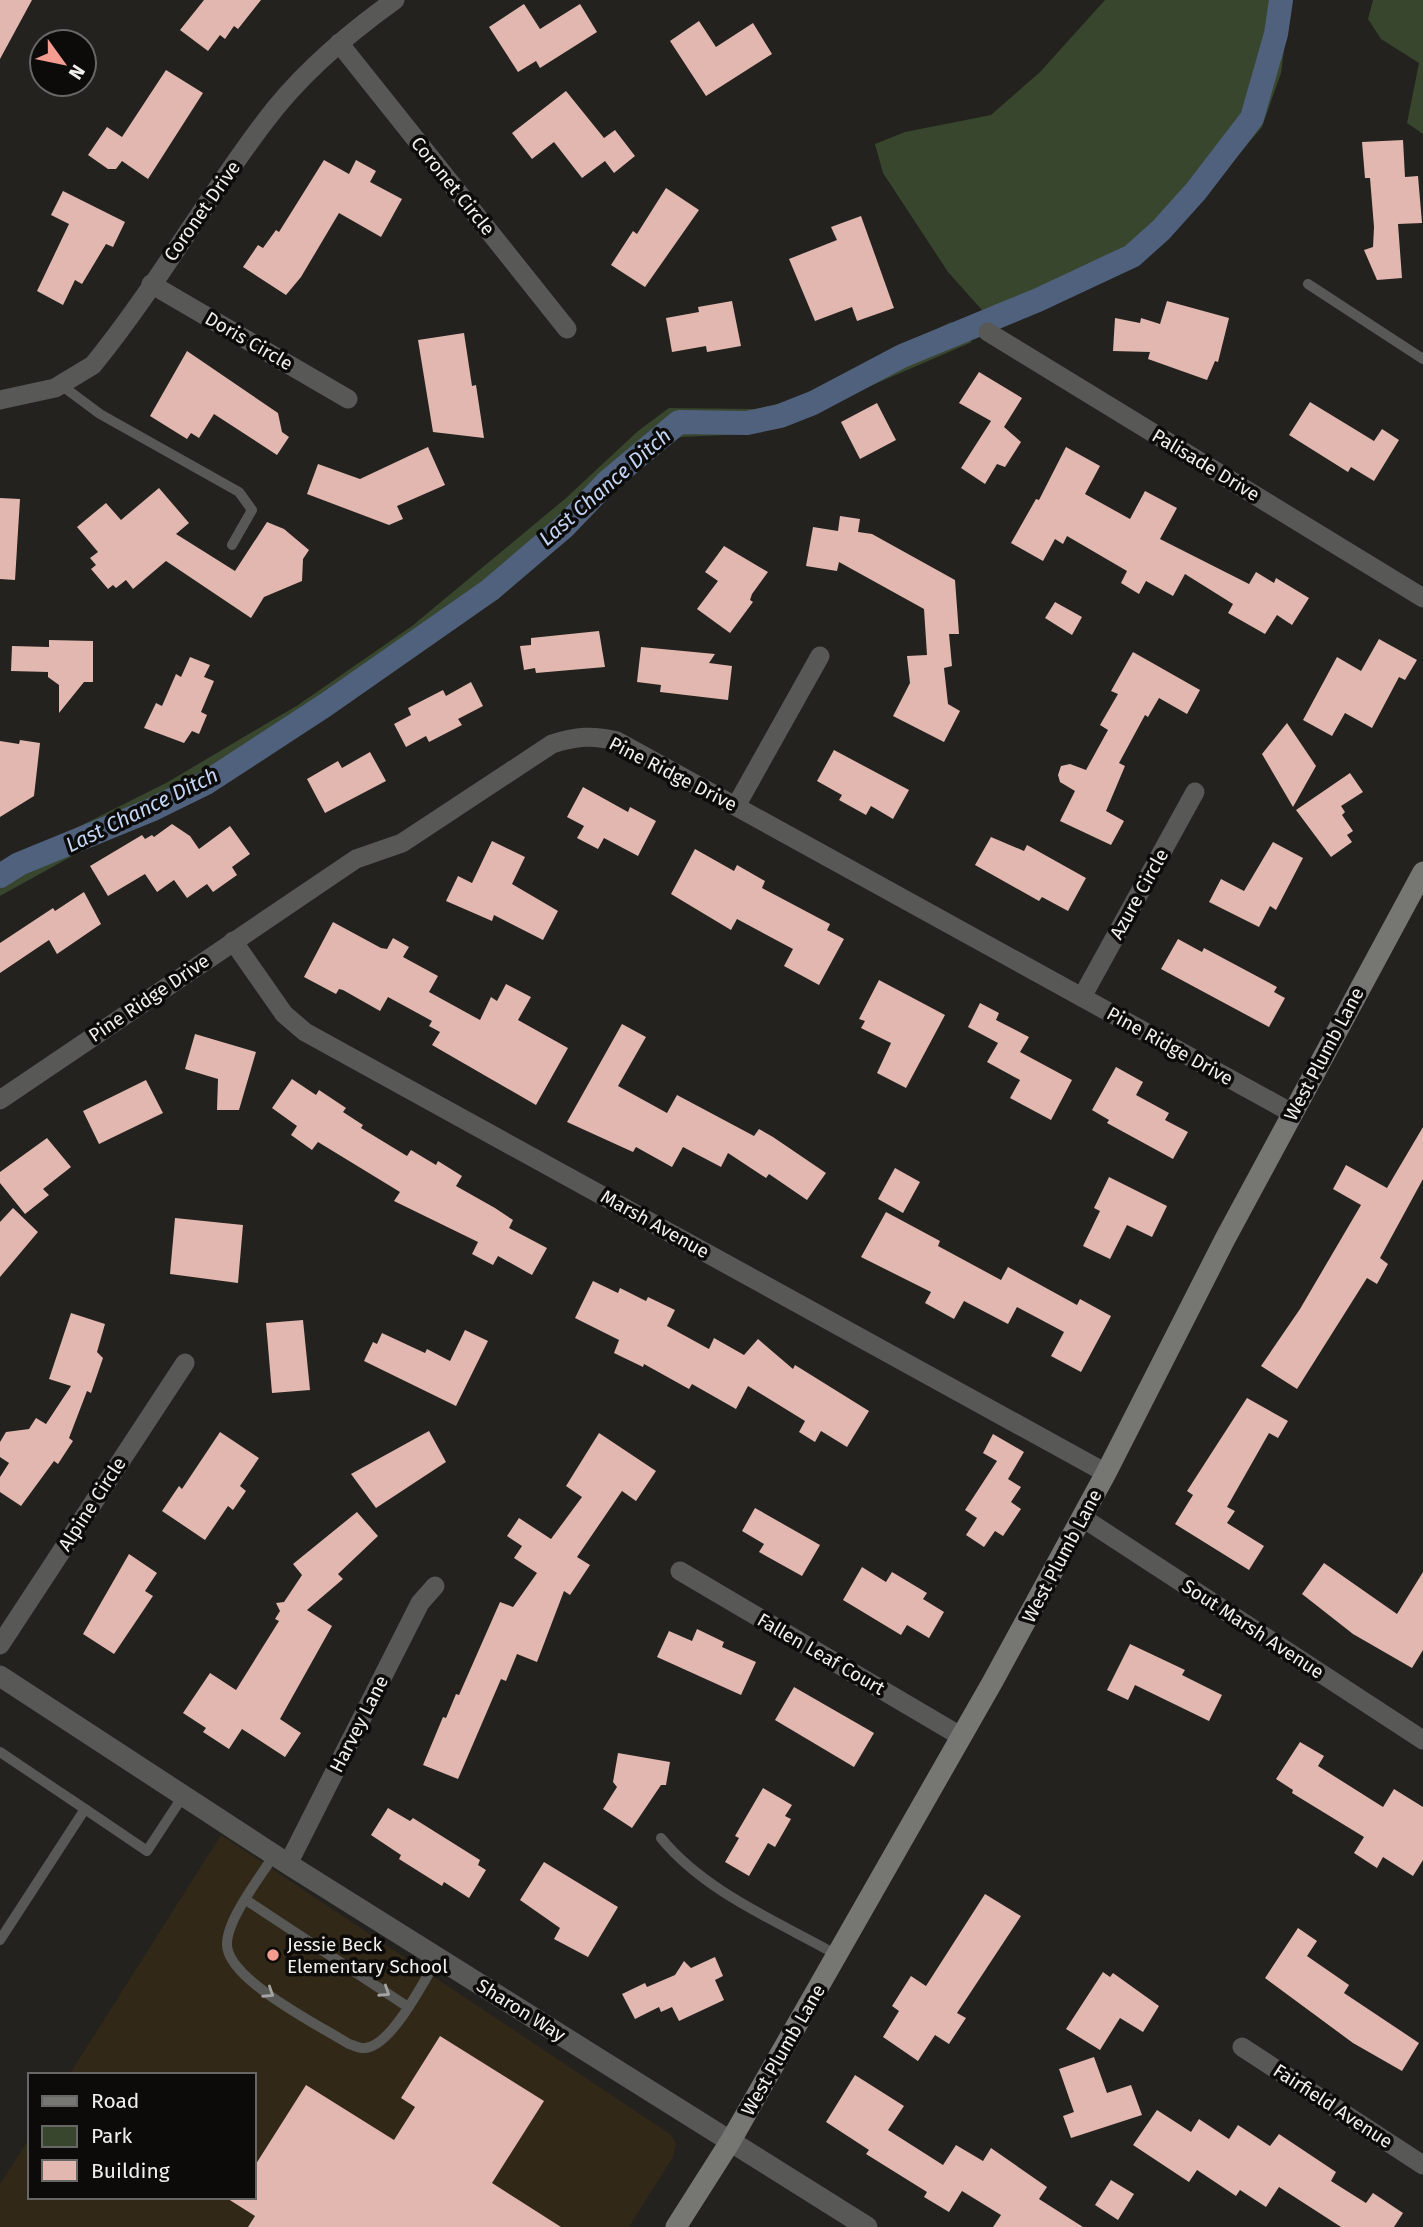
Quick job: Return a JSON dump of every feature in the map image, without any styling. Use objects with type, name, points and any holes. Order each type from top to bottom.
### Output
[{"type":"main road","name":"West Plumb Lane","points":[[676,2227],[730,2142],[837,1956],[1083,1518],[1292,1113],[1423,872]]},
{"type":"street","name":"Coronet Drive","points":[[0,400],[61,385],[93,365],[264,122],[301,79],[339,43],[395,0]]},
{"type":"street","name":"Coronet Circle","points":[[339,43],[567,328]]},
{"type":"street","name":"Doris Circle","points":[[151,284],[348,399]]},
{"type":"street","name":"Palisade Drive","points":[[989,332],[1423,598]]},
{"type":"street","points":[[736,806],[820,656]]},
{"type":"street","name":"Pine Ridge Drive","points":[[0,1100],[356,859],[402,843],[552,744],[574,736],[596,736],[617,741],[1292,1113]]},
{"type":"street","name":"Azure Circle","points":[[1083,997],[1195,792]]},
{"type":"street","name":"Marsh Avenue","points":[[233,941],[270,996],[305,1032],[1106,1473]]},
{"type":"street","name":"Alpine Circle","points":[[0,1645],[185,1363]]},
{"type":"street","name":"Sout Marsh Avenue","points":[[1083,1518],[1420,1731]]},
{"type":"street","name":"Fallen Leaf Court","points":[[680,1571],[962,1737]]},
{"type":"street","name":"Harvey Lane","points":[[281,1859],[420,1603],[435,1586]]},
{"type":"street","name":"Sharon Way","points":[[0,1676],[281,1859],[867,2227]]},
{"type":"street","name":"Fairfield Avenue","points":[[1242,2047],[1423,2165]]},
{"type":"lane","points":[[1308,284],[1423,359]]},
{"type":"lane","points":[[61,385],[100,414],[239,492],[252,510],[232,545]]},
{"type":"lane","points":[[0,1752],[147,1851],[183,1796]]},
{"type":"lane","points":[[0,1940],[85,1809]]},
{"type":"lane","points":[[661,1838],[680,1860],[702,1878],[837,1956]]},
{"type":"lane","points":[[281,1859],[246,1900],[232,1923],[227,1944],[231,1960],[261,1988],[349,2044],[364,2049],[380,2043],[408,2007],[438,1958]]},
{"type":"lane","points":[[246,1900],[408,2007]]},
{"type":"shaded area","name":"Jessie Beck Elementary School","points":[[221,1835],[670,2134],[676,2143],[673,2157],[629,2227],[0,2227],[0,2184],[28,2140],[28,2199],[256,2199],[256,2073],[70,2073]]},
{"type":"green space","points":[[1105,0],[1291,0],[1281,73],[1262,127],[1185,219],[1140,260],[1000,322],[981,309],[948,272],[883,173],[875,144],[905,132],[991,115],[1040,72]]},
{"type":"green space","points":[[1373,0],[1423,0],[1423,134],[1407,123],[1419,63],[1381,39],[1368,19]]},
{"type":"green space","points":[[951,322],[972,342],[778,426],[749,434],[681,437],[658,448],[585,519],[500,589],[378,676],[215,777],[0,896],[0,866],[166,783],[298,705],[412,626],[566,498],[638,431],[669,408],[755,409],[790,401]]},
{"type":"building","points":[[0,0],[32,0],[0,59]]},
{"type":"building","points":[[204,0],[261,0],[238,29],[234,26],[225,39],[220,35],[208,51],[180,30]]},
{"type":"building","points":[[524,4],[540,29],[580,4],[597,32],[540,68],[536,61],[518,72],[489,27]]},
{"type":"building","points":[[699,21],[716,47],[753,23],[772,54],[706,96],[670,41]]},
{"type":"building","points":[[166,70],[203,93],[148,179],[122,161],[116,169],[108,169],[88,155],[107,127],[122,137]]},
{"type":"building","points":[[566,91],[604,138],[615,130],[635,156],[614,173],[605,161],[582,178],[554,142],[532,159],[512,133]]},
{"type":"building","points":[[1403,140],[1405,177],[1418,176],[1422,223],[1398,224],[1402,278],[1377,280],[1364,250],[1373,247],[1374,227],[1370,178],[1365,178],[1362,142]]},
{"type":"building","points":[[324,160],[349,174],[356,160],[376,171],[370,182],[402,199],[381,237],[339,213],[301,277],[286,295],[243,267],[258,245],[263,248],[276,230],[279,232]]},
{"type":"building","points":[[666,188],[699,210],[645,287],[611,265],[633,231],[637,234]]},
{"type":"building","points":[[63,191],[125,222],[113,247],[106,244],[82,284],[75,280],[63,305],[37,291],[69,224],[51,215]]},
{"type":"building","points":[[861,216],[894,308],[857,321],[852,307],[815,321],[789,259],[837,240],[831,227]]},
{"type":"building","points":[[732,301],[741,346],[707,352],[706,346],[672,352],[666,318],[699,312],[698,307]]},
{"type":"building","points":[[1167,301],[1229,318],[1218,362],[1215,361],[1207,380],[1148,359],[1150,352],[1113,351],[1115,318],[1140,323],[1141,318],[1160,324]]},
{"type":"building","points":[[464,333],[484,438],[433,432],[418,340]]},
{"type":"building","points":[[187,351],[278,413],[282,432],[289,437],[277,455],[214,414],[199,438],[191,433],[187,439],[150,416]]},
{"type":"building","points":[[979,372],[1022,398],[1004,427],[1021,442],[1005,467],[997,464],[985,484],[961,468],[991,421],[959,403]]},
{"type":"building","points":[[1310,402],[1374,441],[1382,429],[1399,440],[1374,481],[1351,467],[1348,472],[1289,435]]},
{"type":"building","points":[[877,403],[896,440],[860,459],[841,422]]},
{"type":"building","points":[[428,447],[445,485],[397,506],[403,519],[389,525],[307,494],[318,464],[360,479]]},
{"type":"building","points":[[1066,447],[1100,466],[1085,494],[1130,519],[1145,491],[1177,508],[1160,539],[1249,584],[1256,572],[1274,583],[1276,578],[1309,598],[1292,625],[1277,615],[1265,634],[1228,613],[1233,604],[1185,574],[1173,596],[1146,581],[1139,594],[1121,583],[1127,571],[1067,536],[1063,544],[1055,539],[1043,561],[1011,543],[1036,499],[1039,500]]},
{"type":"building","points":[[159,488],[189,523],[176,534],[235,571],[267,522],[284,529],[309,550],[303,559],[302,581],[264,597],[251,618],[166,561],[133,589],[126,580],[116,588],[113,585],[108,589],[91,569],[96,565],[90,558],[98,552],[77,527],[106,503],[121,520]]},
{"type":"building","points":[[0,498],[20,499],[15,580],[0,579]]},
{"type":"building","points":[[840,516],[860,519],[858,532],[872,534],[955,580],[959,634],[949,634],[952,666],[944,668],[948,704],[960,711],[944,742],[893,716],[910,683],[907,656],[927,655],[924,609],[839,562],[837,571],[806,566],[813,527],[838,531]]},
{"type":"building","points":[[724,546],[768,572],[752,594],[750,600],[753,602],[730,633],[697,609],[718,581],[705,572]]},
{"type":"building","points":[[1055,602],[1082,617],[1072,635],[1045,618]]},
{"type":"building","points":[[599,631],[605,667],[536,673],[535,668],[524,670],[520,646],[531,645],[531,638]]},
{"type":"building","points":[[1379,639],[1417,660],[1405,680],[1399,677],[1372,728],[1345,713],[1332,736],[1303,720],[1337,657],[1361,671]]},
{"type":"building","points":[[49,640],[93,641],[93,682],[84,682],[59,713],[59,685],[48,677],[48,672],[11,671],[12,646],[49,647]]},
{"type":"building","points":[[641,647],[715,654],[709,663],[732,666],[728,700],[660,692],[661,685],[637,682]]},
{"type":"building","points":[[1133,652],[1200,690],[1187,714],[1159,698],[1148,717],[1145,715],[1119,763],[1125,766],[1106,811],[1124,821],[1111,845],[1060,821],[1075,791],[1060,782],[1058,775],[1061,766],[1070,764],[1086,770],[1108,730],[1100,725],[1118,694],[1111,691]]},
{"type":"building","points":[[190,657],[210,665],[204,677],[214,681],[201,712],[207,715],[199,734],[192,731],[184,743],[144,728],[156,703],[162,706],[176,674],[181,677]]},
{"type":"building","points":[[471,682],[483,706],[458,719],[462,725],[429,742],[426,736],[406,747],[394,724],[411,715],[408,708],[443,690],[446,696]]},
{"type":"building","points":[[1287,723],[1316,766],[1293,807],[1262,754]]},
{"type":"building","points":[[20,740],[40,743],[34,796],[0,817],[0,741],[19,744]]},
{"type":"building","points":[[834,750],[909,790],[893,819],[871,806],[866,815],[839,800],[842,795],[817,781]]},
{"type":"building","points":[[370,752],[386,781],[325,813],[307,779],[338,761],[342,768]]},
{"type":"building","points":[[1350,773],[1363,792],[1341,806],[1345,812],[1342,815],[1353,831],[1347,835],[1352,842],[1331,857],[1296,810]]},
{"type":"building","points":[[583,787],[628,812],[630,807],[656,821],[638,856],[604,838],[598,849],[577,838],[584,826],[567,817]]},
{"type":"building","points":[[172,824],[190,836],[199,849],[230,826],[250,854],[232,867],[237,875],[213,892],[207,884],[187,898],[174,880],[157,892],[145,874],[108,896],[90,866],[142,835],[145,839],[152,835],[154,837]]},
{"type":"building","points":[[991,837],[1024,851],[1027,845],[1086,878],[1068,911],[1042,897],[1039,901],[975,865]]},
{"type":"building","points":[[492,841],[525,857],[512,884],[558,911],[543,940],[494,915],[492,921],[446,901],[458,876],[472,883]]},
{"type":"building","points":[[1273,842],[1303,858],[1276,910],[1270,906],[1259,927],[1209,902],[1221,879],[1244,891]]},
{"type":"building","points":[[695,849],[734,871],[737,865],[765,881],[762,888],[830,924],[827,930],[844,939],[819,985],[784,966],[793,949],[737,919],[731,930],[671,894]]},
{"type":"building","points":[[84,892],[101,924],[57,954],[49,940],[0,973],[0,943],[53,908],[55,911]]},
{"type":"building","points":[[333,922],[381,948],[387,949],[393,938],[409,947],[403,957],[438,976],[429,992],[480,1020],[491,997],[497,1001],[506,984],[531,997],[518,1020],[568,1048],[536,1105],[432,1045],[440,1032],[429,1026],[432,1021],[388,997],[380,1011],[343,990],[339,989],[336,994],[304,977]]},
{"type":"building","points":[[1178,939],[1202,952],[1204,948],[1277,987],[1274,992],[1285,998],[1269,1027],[1161,969]]},
{"type":"building","points":[[879,980],[945,1015],[906,1088],[877,1073],[891,1043],[861,1028],[865,1021],[859,1019]]},
{"type":"building","points":[[980,1003],[999,1013],[996,1020],[1029,1037],[1020,1052],[1072,1080],[1051,1120],[1010,1098],[1020,1080],[987,1062],[998,1043],[968,1027]]},
{"type":"building","points":[[622,1024],[646,1037],[618,1086],[667,1113],[677,1095],[754,1136],[759,1129],[773,1137],[826,1173],[807,1200],[769,1174],[766,1178],[728,1153],[721,1167],[683,1147],[672,1167],[636,1147],[633,1152],[567,1122]]},
{"type":"building","points":[[195,1034],[256,1052],[239,1110],[217,1110],[218,1079],[185,1069]]},
{"type":"building","points":[[1116,1067],[1143,1082],[1136,1095],[1169,1113],[1165,1120],[1188,1132],[1173,1159],[1107,1123],[1109,1120],[1092,1110]]},
{"type":"building","points":[[292,1079],[316,1095],[319,1090],[346,1108],[343,1112],[363,1125],[361,1128],[407,1156],[411,1150],[436,1165],[438,1161],[462,1176],[456,1186],[513,1220],[509,1228],[547,1248],[532,1275],[498,1256],[493,1265],[472,1254],[478,1242],[394,1201],[400,1192],[318,1142],[312,1150],[291,1135],[297,1126],[272,1108]]},
{"type":"building","points":[[146,1080],[163,1113],[99,1144],[83,1111]]},
{"type":"building","points":[[1423,1127],[1423,1179],[1380,1258],[1388,1264],[1377,1284],[1367,1278],[1297,1389],[1261,1366],[1300,1309],[1361,1205],[1333,1189],[1346,1165],[1387,1188]]},
{"type":"building","points":[[47,1138],[71,1167],[43,1189],[49,1195],[25,1214],[0,1183],[0,1172]]},
{"type":"building","points":[[895,1168],[920,1182],[903,1213],[878,1199]]},
{"type":"building","points":[[1109,1177],[1167,1206],[1152,1237],[1127,1225],[1110,1259],[1083,1246],[1100,1211],[1094,1208]]},
{"type":"building","points":[[13,1208],[38,1232],[0,1277],[0,1222]]},
{"type":"building","points":[[886,1212],[940,1241],[938,1246],[1001,1280],[1008,1267],[1077,1305],[1080,1299],[1111,1316],[1081,1372],[1051,1356],[1064,1332],[1017,1307],[1008,1324],[964,1301],[954,1319],[925,1303],[931,1292],[861,1257]]},
{"type":"building","points":[[175,1218],[243,1225],[238,1283],[170,1274]]},
{"type":"building","points":[[593,1281],[618,1293],[620,1288],[646,1301],[648,1297],[675,1310],[667,1326],[709,1349],[714,1338],[744,1355],[758,1339],[793,1369],[795,1365],[869,1411],[847,1447],[821,1431],[815,1442],[799,1432],[805,1421],[748,1386],[736,1409],[692,1384],[689,1389],[644,1364],[643,1367],[614,1353],[619,1340],[575,1318]]},
{"type":"building","points":[[71,1313],[105,1324],[97,1352],[103,1358],[91,1393],[87,1391],[69,1438],[73,1441],[58,1464],[54,1461],[21,1506],[0,1492],[0,1477],[9,1463],[0,1457],[0,1442],[6,1432],[29,1429],[36,1418],[46,1424],[71,1386],[49,1379]]},
{"type":"building","points":[[303,1320],[310,1390],[272,1393],[266,1323]]},
{"type":"building","points":[[465,1330],[488,1341],[456,1406],[364,1361],[373,1342],[377,1344],[382,1333],[425,1353],[427,1349],[450,1361]]},
{"type":"building","points":[[1247,1398],[1288,1421],[1278,1438],[1269,1433],[1227,1507],[1235,1511],[1227,1523],[1264,1546],[1249,1570],[1175,1524],[1193,1495],[1187,1491]]},
{"type":"building","points":[[429,1431],[446,1462],[376,1508],[351,1474]]},
{"type":"building","points":[[220,1432],[259,1458],[240,1486],[246,1491],[233,1510],[228,1506],[205,1540],[162,1511],[179,1486],[182,1489]]},
{"type":"building","points":[[599,1433],[656,1471],[636,1501],[622,1491],[577,1557],[590,1565],[570,1595],[564,1591],[537,1662],[517,1654],[506,1681],[501,1679],[458,1779],[423,1765],[443,1717],[446,1718],[456,1694],[459,1695],[500,1602],[513,1607],[537,1573],[514,1558],[522,1546],[507,1536],[519,1518],[551,1539],[582,1497],[566,1486]]},
{"type":"building","points":[[993,1434],[1024,1452],[1008,1479],[1021,1487],[1011,1502],[1021,1509],[1003,1536],[995,1531],[984,1547],[966,1535],[977,1518],[965,1510],[997,1461],[983,1453]]},
{"type":"building","points":[[755,1508],[820,1545],[802,1576],[759,1552],[764,1544],[742,1531]]},
{"type":"building","points":[[357,1512],[378,1536],[338,1574],[343,1579],[307,1610],[332,1626],[280,1719],[301,1733],[285,1757],[242,1729],[229,1749],[203,1732],[206,1728],[183,1713],[210,1673],[236,1690],[279,1621],[275,1619],[280,1611],[276,1603],[284,1602],[302,1575],[293,1564]]},
{"type":"building","points":[[129,1554],[157,1573],[145,1591],[153,1596],[114,1654],[83,1634]]},
{"type":"building","points":[[1324,1563],[1397,1614],[1423,1572],[1423,1650],[1412,1668],[1353,1634],[1302,1594]]},
{"type":"building","points":[[862,1567],[886,1582],[892,1572],[927,1593],[923,1599],[944,1612],[929,1638],[907,1625],[901,1635],[843,1600]]},
{"type":"building","points":[[697,1629],[724,1642],[722,1647],[756,1662],[741,1695],[657,1657],[669,1631],[692,1641]]},
{"type":"building","points":[[1130,1644],[1185,1670],[1182,1675],[1222,1695],[1209,1721],[1135,1685],[1128,1700],[1107,1690]]},
{"type":"building","points":[[794,1687],[874,1733],[854,1767],[775,1720]]},
{"type":"building","points":[[1300,1742],[1324,1756],[1318,1766],[1383,1807],[1394,1789],[1423,1807],[1423,1860],[1413,1876],[1383,1857],[1377,1868],[1354,1853],[1364,1837],[1292,1793],[1293,1790],[1276,1779]]},
{"type":"building","points":[[618,1753],[670,1762],[666,1785],[661,1785],[632,1828],[603,1809],[617,1787],[613,1782]]},
{"type":"building","points":[[763,1788],[792,1805],[785,1816],[791,1819],[775,1847],[768,1843],[749,1876],[725,1862],[739,1838],[735,1836]]},
{"type":"building","points":[[388,1808],[410,1821],[413,1818],[480,1860],[478,1865],[486,1870],[469,1898],[444,1882],[442,1886],[399,1859],[401,1855],[371,1835]]},
{"type":"building","points":[[544,1862],[618,1907],[588,1957],[554,1939],[560,1928],[520,1900]]},
{"type":"building","points":[[985,1894],[1021,1916],[957,2013],[966,2018],[949,2044],[935,2035],[918,2061],[883,2037],[899,2011],[892,2006],[911,1976],[926,1986]]},
{"type":"building","points":[[1298,1928],[1317,1941],[1307,1956],[1349,1985],[1344,1993],[1419,2043],[1402,2071],[1353,2043],[1265,1978]]},
{"type":"building","points":[[715,1957],[723,1976],[715,1980],[724,2000],[679,2021],[672,2007],[661,2012],[659,2007],[635,2019],[622,1994],[645,1983],[647,1987],[675,1975],[684,1961],[691,1968]]},
{"type":"building","points":[[1103,1972],[1110,1977],[1113,1973],[1159,2006],[1143,2032],[1120,2018],[1100,2050],[1066,2029]]},
{"type":"building","points":[[440,2036],[544,2101],[492,2183],[561,2227],[248,2227],[255,2216],[228,2199],[256,2199],[256,2164],[306,2085],[394,2140],[415,2107],[401,2098]]},
{"type":"building","points":[[1094,2057],[1107,2093],[1131,2085],[1142,2115],[1071,2138],[1063,2116],[1074,2112],[1059,2069]]},
{"type":"building","points":[[855,2075],[904,2106],[888,2130],[943,2165],[956,2145],[983,2161],[991,2148],[1047,2187],[1039,2199],[1083,2227],[993,2227],[1001,2215],[962,2191],[949,2212],[924,2197],[927,2192],[866,2154],[869,2150],[826,2122]]},
{"type":"building","points":[[1157,2110],[1191,2132],[1199,2119],[1229,2139],[1238,2125],[1270,2146],[1279,2134],[1336,2172],[1331,2181],[1366,2203],[1373,2193],[1403,2213],[1394,2227],[1341,2227],[1279,2187],[1266,2207],[1240,2190],[1236,2196],[1197,2170],[1189,2182],[1133,2145]]},
{"type":"building","points":[[1111,2180],[1134,2194],[1118,2220],[1095,2205]]},
{"type":"waterway","name":"Last Chance Ditch","points":[[0,876],[19,864],[151,810],[206,783],[324,706],[490,590],[565,526],[607,482],[679,422],[747,423],[780,416],[813,403],[902,356],[1038,300],[1132,256],[1161,230],[1196,191],[1252,118],[1276,34],[1281,0]]},
{"type":"place","name":"Jessie Beck Elementary School","points":[[273,1955]]}]
